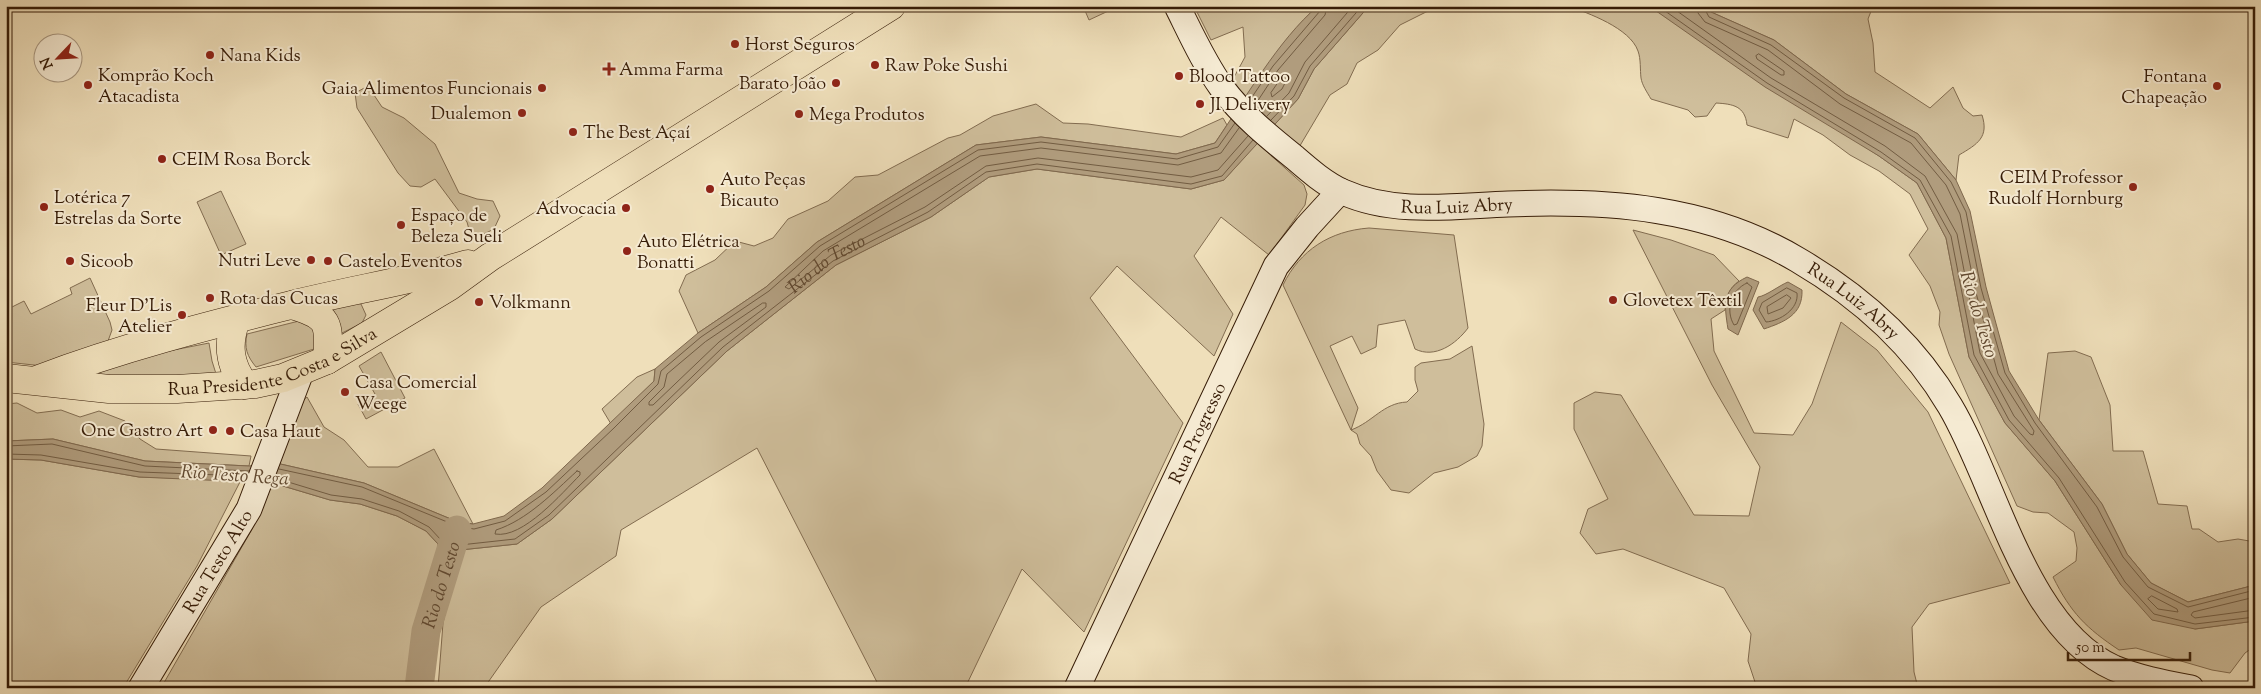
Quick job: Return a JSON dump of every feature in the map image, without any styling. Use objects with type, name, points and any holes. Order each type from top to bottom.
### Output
[{"type":"main road","name":"Rua Presidente Costa e Silva","points":[[6,378],[109,389],[177,389],[254,384],[301,372],[327,360],[450,286],[490,258],[890,6]]},
{"type":"main road","name":"Rua Presidente Costa e Silva","points":[[33,381],[103,355],[292,305],[444,271],[490,258]]},
{"type":"main road","points":[[292,305],[316,312],[326,324],[329,339],[327,360]]},
{"type":"main road","points":[[236,320],[231,333],[230,351],[237,374],[254,384]]},
{"type":"street","name":"Rua Luiz Abry","points":[[1177,6],[1208,65],[1237,106],[1311,172],[1340,192],[1366,201],[1423,207],[1584,202],[1666,211],[1709,220],[1741,231],[1797,259],[1831,280],[1878,316],[1908,346],[1931,375],[1953,410],[2018,553],[2050,609],[2068,633],[2086,650],[2111,666],[2135,676],[2191,688]]},
{"type":"street","name":"Rua Progresso","points":[[1078,688],[1276,266],[1292,245],[1340,192]]},
{"type":"street","name":"Rua Testo Alto","points":[[141,688],[240,527],[259,484],[278,428],[301,372]]},
{"type":"street","points":[[254,384],[270,396],[278,428]]},
{"type":"shaded area","points":[[1083,6],[1119,6],[1089,20]]},
{"type":"shaded area","points":[[1194,6],[1318,6],[1287,39],[1242,103],[1233,79],[1245,57],[1243,27],[1211,40]]},
{"type":"shaded area","points":[[1369,6],[1438,6],[1400,25],[1378,50],[1357,63],[1347,84],[1330,95],[1298,149],[1271,128],[1298,99],[1314,69]]},
{"type":"shaded area","points":[[1568,6],[1649,6],[1879,156],[1917,183],[1946,238],[1969,357],[2005,423],[2055,481],[2121,585],[2195,629],[2255,621],[2255,646],[2245,653],[2230,673],[2212,670],[2136,648],[2119,650],[2088,627],[2066,600],[2053,577],[2076,561],[2077,548],[2074,532],[2048,513],[2033,512],[2017,506],[1949,354],[1939,325],[1940,312],[1930,286],[1909,255],[1928,229],[1910,194],[1879,171],[1794,119],[1788,138],[1747,125],[1744,114],[1733,105],[1716,103],[1707,116],[1695,117],[1688,110],[1651,99],[1642,81],[1639,54],[1634,43],[1618,28],[1608,22]]},
{"type":"shaded area","points":[[1707,6],[1873,6],[1868,19],[1873,43],[1875,72],[1930,108],[1953,87],[1963,108],[1973,116],[1982,115],[1984,123],[1983,134],[1972,147],[1959,155],[1956,180],[1918,134],[1846,94],[1774,40],[1711,12]]},
{"type":"shaded area","points":[[368,86],[382,107],[404,118],[435,144],[459,193],[477,199],[493,201],[500,216],[494,229],[482,235],[470,233],[467,222],[435,179],[421,187],[410,186],[398,173],[357,108],[355,93]]},
{"type":"shaded area","points":[[1036,104],[1063,123],[1088,124],[1181,137],[1223,118],[1227,125],[1215,143],[1176,154],[1041,137],[976,145],[817,242],[766,287],[698,333],[679,291],[686,275],[715,260],[735,241],[754,246],[773,238],[788,219],[828,201],[855,177],[878,175],[948,138],[960,135],[993,116]]},
{"type":"shaded area","points":[[1257,143],[1304,185],[1307,194],[1305,205],[1269,255],[1221,217],[1194,256],[1233,314],[1214,356],[1117,266],[1090,298],[1183,423],[1084,632],[1022,569],[965,688],[880,688],[757,448],[621,530],[616,556],[541,607],[484,688],[438,688],[443,623],[460,550],[517,544],[552,519],[727,351],[836,265],[931,217],[989,177],[1037,169],[1191,189],[1224,180]]},
{"type":"shaded area","points":[[221,191],[246,244],[221,255],[197,202]]},
{"type":"shaded area","points":[[1369,228],[1454,235],[1468,328],[1463,334],[1444,348],[1437,351],[1423,352],[1415,349],[1405,320],[1378,325],[1376,347],[1361,354],[1352,336],[1330,346],[1358,408],[1351,430],[1283,285],[1307,252],[1329,238],[1342,233]]},
{"type":"shaded area","points":[[1633,230],[1671,240],[1714,255],[1739,281],[1732,287],[1726,301],[1725,310],[1711,319],[1714,351],[1754,433],[1793,435],[1812,404],[1841,322],[1877,350],[1928,412],[2010,583],[1929,604],[1912,627],[1914,672],[1918,688],[1757,688],[1748,661],[1751,634],[1724,588],[1623,549],[1596,554],[1580,533],[1588,509],[1608,499],[1574,429],[1574,403],[1595,392],[1621,395],[1694,515],[1749,516],[1760,467],[1712,385]]},
{"type":"shaded area","points":[[90,278],[110,322],[112,330],[108,341],[43,366],[6,362],[6,310],[24,301],[31,314],[72,294],[70,288]]},
{"type":"shaded area","points":[[352,302],[361,304],[366,315],[362,323],[340,334],[329,308]]},
{"type":"shaded area","points":[[307,319],[315,333],[314,349],[256,367],[247,352],[247,334]]},
{"type":"shaded area","points":[[209,343],[217,377],[100,382],[98,365]]},
{"type":"shaded area","points":[[1472,346],[1484,424],[1482,446],[1477,456],[1458,467],[1434,473],[1409,493],[1391,490],[1377,471],[1371,456],[1360,444],[1357,434],[1351,430],[1359,427],[1391,406],[1407,402],[1418,391],[1415,380],[1415,367],[1421,363],[1450,359]]},
{"type":"shaded area","points":[[2075,351],[2091,357],[2110,405],[2113,451],[2143,451],[2158,504],[2187,506],[2192,529],[2199,529],[2218,542],[2238,539],[2255,542],[2255,585],[2188,602],[2151,583],[2127,554],[2102,504],[2039,420],[2048,353]]},
{"type":"shaded area","points":[[381,352],[405,398],[366,419],[358,404],[375,394],[359,366]]},
{"type":"shaded area","points":[[655,369],[654,381],[611,424],[602,409],[637,377]]},
{"type":"shaded area","points":[[307,397],[324,427],[344,440],[368,467],[398,467],[434,449],[473,524],[458,522],[364,483],[276,463],[295,407]]},
{"type":"shaded area","points":[[17,403],[37,413],[61,410],[80,417],[99,411],[125,421],[140,439],[156,449],[251,456],[249,466],[145,461],[53,439],[6,441],[6,404]]},
{"type":"shaded area","points":[[6,459],[41,460],[139,477],[241,480],[197,566],[123,688],[6,688]]},
{"type":"shaded area","points":[[273,483],[330,500],[360,504],[397,516],[426,531],[438,544],[437,558],[413,629],[408,688],[161,688],[251,531]]},
{"type":"water","name":"Rio Testo Rega","points":[[1318,6],[1369,6],[1314,69],[1298,99],[1224,180],[1191,189],[1037,169],[989,177],[931,217],[836,265],[727,351],[552,519],[517,544],[460,550],[438,544],[426,531],[397,516],[360,504],[330,500],[273,483],[139,477],[41,460],[6,459],[6,441],[53,439],[145,461],[249,466],[276,463],[364,483],[458,522],[473,524],[504,516],[542,488],[654,381],[655,369],[698,333],[766,287],[817,242],[976,145],[1041,137],[1176,154],[1215,143],[1276,53],[1303,20]]},
{"type":"water","points":[[1649,6],[1707,6],[1711,12],[1774,40],[1846,94],[1918,134],[1956,180],[1970,211],[1986,287],[2009,371],[2039,420],[2102,504],[2127,554],[2151,583],[2188,602],[2255,585],[2255,621],[2195,629],[2152,620],[2121,585],[2055,481],[2005,423],[1969,357],[1946,238],[1917,183],[1879,156],[1765,87]]},
{"type":"water","points":[[1747,277],[1759,282],[1738,335],[1728,329],[1727,298],[1733,287]]},
{"type":"water","points":[[1788,282],[1802,290],[1799,306],[1785,320],[1764,329],[1753,310],[1758,297]]},
{"type":"waterway","name":"Rio do Testo","points":[[419,688],[426,631],[457,530]]},
{"type":"place","name":"Horst Seguros","points":[[735,44]]},
{"type":"place","name":"Nana Kids","points":[[210,55]]},
{"type":"place","name":"Raw Poke Sushi","points":[[875,65]]},
{"type":"place","name":"Amma Farma","points":[[609,69]]},
{"type":"place","name":"Blood Tattoo","points":[[1179,76]]},
{"type":"place","name":"Barato João","points":[[836,83]]},
{"type":"place","name":"Komprão Koch Atacadista","points":[[88,85]]},
{"type":"place","name":"Fontana Chapeação","points":[[2217,86]]},
{"type":"place","name":"Gaia Alimentos Funcionais","points":[[542,88]]},
{"type":"place","name":"JI Delivery","points":[[1200,104]]},
{"type":"place","name":"Dualemon","points":[[522,113]]},
{"type":"place","name":"Mega Produtos","points":[[799,114]]},
{"type":"place","name":"The Best Açaí","points":[[573,132]]},
{"type":"place","name":"CEIM Rosa Borck","points":[[162,159]]},
{"type":"place","name":"CEIM Professor Rudolf Hornburg","points":[[2133,187]]},
{"type":"place","name":"Auto Peças Bicauto","points":[[710,189]]},
{"type":"place","name":"Lotérica 7 Estrelas da Sorte","points":[[44,207]]},
{"type":"place","name":"Advocacia","points":[[626,208]]},
{"type":"place","name":"Espaço de Beleza Sueli","points":[[401,225]]},
{"type":"place","name":"Auto Elétrica Bonatti","points":[[627,251]]},
{"type":"place","name":"Nutri Leve","points":[[311,260]]},
{"type":"place","name":"Sicoob","points":[[70,261]]},
{"type":"place","name":"Castelo Eventos","points":[[328,261]]},
{"type":"place","name":"Rota das Cucas","points":[[210,298]]},
{"type":"place","name":"Glovetex Têxtil","points":[[1613,300]]},
{"type":"place","name":"Volkmann","points":[[479,302]]},
{"type":"place","name":"Fleur D'Lis Atelier","points":[[182,315]]},
{"type":"place","name":"Casa Comercial Weege","points":[[345,392]]},
{"type":"place","name":"One Gastro Art","points":[[213,430]]},
{"type":"place","name":"Casa Haut","points":[[230,431]]}]
